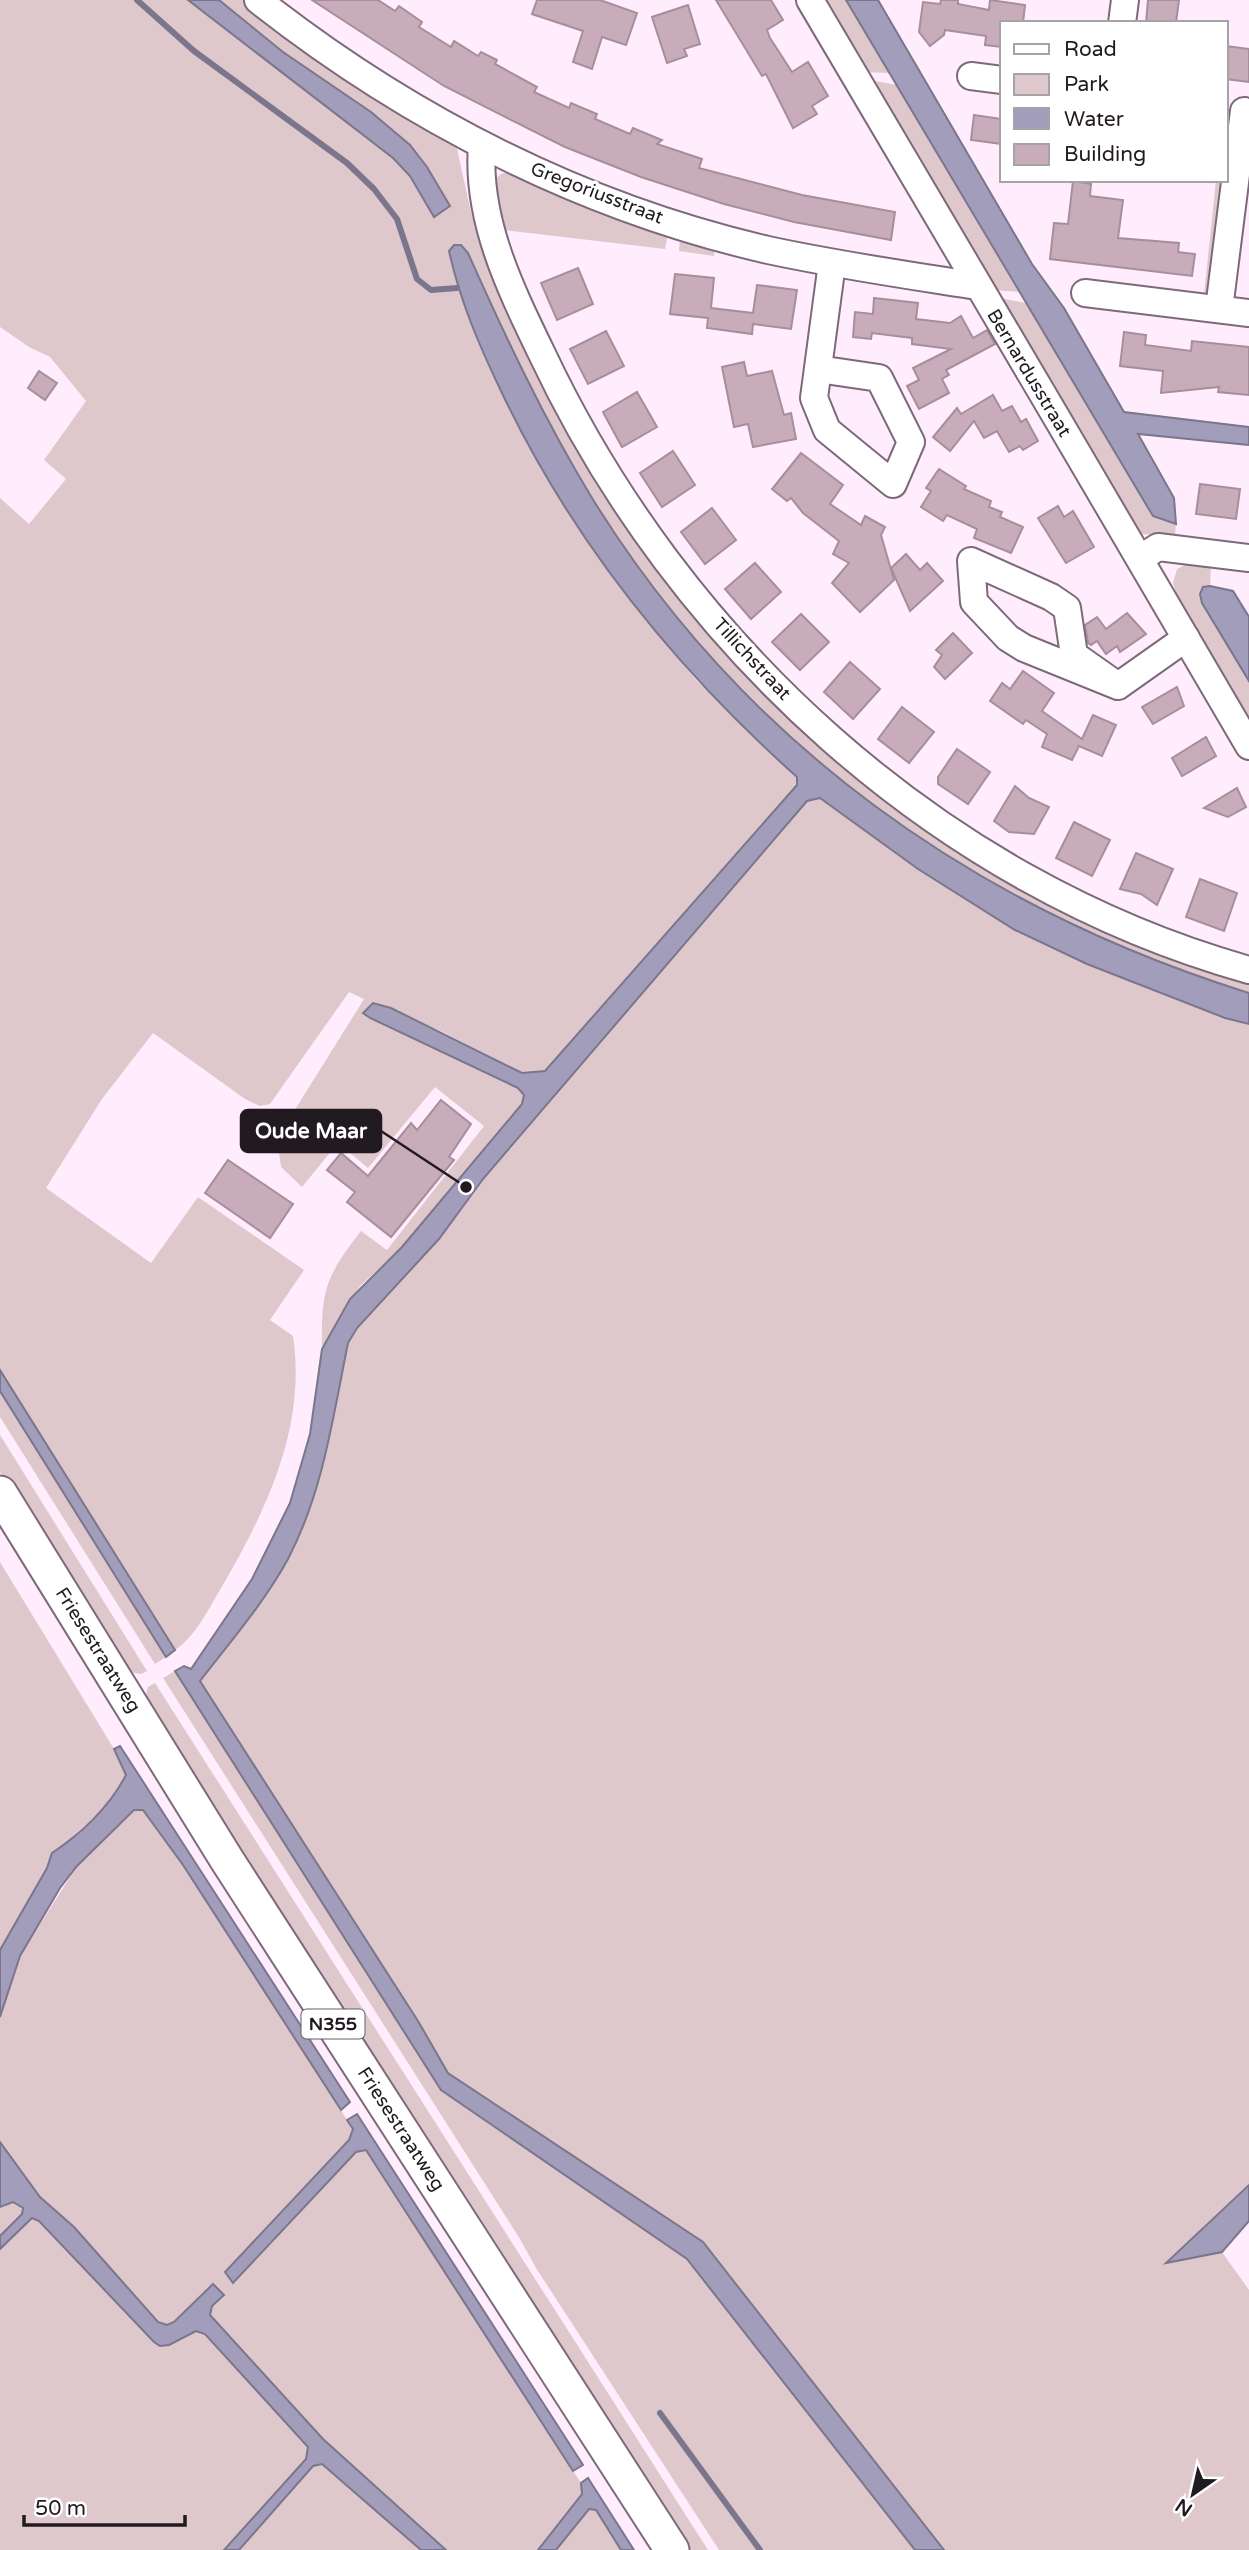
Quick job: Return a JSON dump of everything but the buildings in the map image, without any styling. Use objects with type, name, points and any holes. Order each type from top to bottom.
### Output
[{"type":"main road","name":"Friesestraatweg","points":[[0,1493],[227,1860],[672,2550]]},
{"type":"street","name":"Gregoriusstraat","points":[[258,0],[309,40],[404,103],[482,145],[546,175],[640,213],[767,249],[832,263],[977,286]]},
{"type":"street","name":"Bernardusstraat","points":[[810,0],[977,286],[1142,558],[1249,746]]},
{"type":"street","points":[[1122,21],[1125,0]]},
{"type":"street","points":[[971,76],[1000,80]]},
{"type":"street","points":[[1219,309],[1240,111]]},
{"type":"street","name":"Tillichstraat","points":[[482,145],[480,173],[484,205],[494,242],[524,317],[559,391],[622,500],[699,603],[741,650],[786,698],[845,750],[961,837],[1094,910],[1160,939],[1249,970]]},
{"type":"street","points":[[818,369],[832,263]]},
{"type":"street","points":[[1085,293],[1249,313]]},
{"type":"street","points":[[1142,558],[1158,547],[1249,558]]},
{"type":"street","points":[[971,561],[1051,597],[1068,608],[1070,642],[1074,655],[1118,686],[1024,648],[1008,638],[974,602],[971,561]]},
{"type":"street","points":[[1118,686],[1186,638]]},
{"type":"green space","points":[[0,0],[188,0],[393,158],[410,176],[434,216],[450,206],[427,167],[394,130],[283,52],[219,0],[243,0],[304,49],[449,139],[457,149],[471,212],[493,279],[560,422],[593,478],[646,556],[693,617],[743,672],[842,765],[921,823],[1249,982],[1249,993],[1147,957],[1051,914],[960,864],[875,806],[796,741],[722,669],[655,588],[593,499],[556,437],[454,246],[648,623],[697,681],[798,777],[797,785],[545,1071],[522,1073],[443,1032],[373,1003],[370,1018],[518,1088],[524,1095],[522,1104],[402,1247],[360,1286],[322,1349],[324,1298],[333,1273],[349,1247],[361,1231],[387,1250],[484,1126],[435,1087],[368,1168],[338,1143],[302,1187],[281,1167],[278,1146],[291,1116],[364,999],[349,992],[270,1104],[260,1106],[245,1099],[153,1033],[102,1099],[46,1188],[151,1263],[198,1197],[304,1270],[270,1320],[293,1336],[296,1370],[294,1404],[279,1469],[237,1561],[195,1631],[175,1650],[0,1370],[0,498],[29,524],[66,479],[44,460],[86,401],[50,357],[29,347],[0,327]]},
{"type":"green space","points":[[817,0],[846,0],[889,73],[860,72]]},
{"type":"green space","points":[[864,79],[897,85],[999,259],[1022,292],[989,290]]},
{"type":"green space","points":[[513,171],[668,233],[665,249],[496,229],[488,185],[501,174]]},
{"type":"green space","points":[[1216,182],[1224,182],[1209,290],[1204,295]]},
{"type":"green space","points":[[680,237],[714,247],[714,256],[679,251]]},
{"type":"green space","points":[[994,297],[1026,303],[1153,516],[1176,524],[1175,536],[1140,534],[1131,529]]},
{"type":"green space","points":[[1189,563],[1211,567],[1210,586],[1203,587],[1200,594],[1249,681],[1249,731],[1172,601],[1177,596],[1173,583],[1177,569]]},
{"type":"green space","points":[[820,798],[918,869],[1015,930],[1087,964],[1225,1018],[1249,1024],[1249,2185],[1168,2262],[1222,2252],[1249,2290],[1249,2550],[944,2550],[703,2242],[448,2073],[418,2021],[200,1681],[268,1591],[299,1534],[310,1507],[325,1454],[348,1343],[357,1328],[439,1239],[483,1179],[807,801]]},
{"type":"green space","points":[[0,1391],[166,1657],[155,1664],[0,1417]]},
{"type":"green space","points":[[0,1435],[147,1671],[141,1674],[125,1671],[0,1472]]},
{"type":"green space","points":[[0,1562],[114,1749],[126,1775],[102,1810],[50,1857],[47,1868],[0,1950]]},
{"type":"green space","points":[[175,1671],[441,2090],[687,2259],[915,2550],[719,2550],[536,2268],[163,1678]]},
{"type":"green space","points":[[155,1683],[708,2550],[684,2550],[144,1702],[148,1687]]},
{"type":"green space","points":[[135,1810],[143,1810],[183,1865],[353,2129],[349,2140],[225,2273],[233,2283],[356,2152],[366,2150],[581,2483],[582,2494],[538,2550],[446,2550],[323,2439],[210,2315],[212,2284],[174,2322],[167,2325],[158,2322],[74,2227],[40,2197],[0,2142],[0,2017],[20,1956],[77,1866]]},
{"type":"green space","points":[[13,2202],[20,2204],[23,2214],[0,2236],[0,2207]]},
{"type":"green space","points":[[32,2218],[59,2238],[77,2256],[160,2346],[168,2345],[196,2331],[205,2333],[308,2447],[306,2459],[224,2550],[0,2550],[0,2249]]},
{"type":"green space","points":[[323,2463],[421,2550],[239,2550],[313,2466]]},
{"type":"green space","points":[[589,2509],[596,2510],[621,2550],[556,2550]]},
{"type":"water","points":[[188,0],[219,0],[283,52],[371,112],[410,145],[427,167],[450,206],[434,217],[410,176],[393,158]]},
{"type":"water","points":[[846,0],[878,0],[1032,264],[1064,308],[1124,412],[1249,427],[1249,445],[1138,434],[1174,498],[1176,524],[1153,516]]},
{"type":"water","points":[[454,245],[461,245],[468,253],[526,377],[592,498],[653,586],[720,667],[794,740],[874,806],[960,863],[1052,914],[1148,957],[1249,993],[1249,1024],[1225,1018],[1087,964],[1015,930],[918,869],[820,798],[807,801],[483,1179],[439,1239],[357,1328],[348,1343],[326,1454],[300,1534],[268,1591],[200,1681],[418,2021],[448,2073],[703,2242],[944,2550],[915,2550],[687,2259],[441,2090],[175,1671],[184,1666],[191,1669],[252,1579],[290,1503],[310,1434],[322,1349],[350,1299],[402,1247],[522,1104],[524,1095],[518,1088],[363,1013],[373,1003],[391,1008],[522,1073],[545,1071],[797,785],[797,777],[709,692],[668,646],[593,549],[560,498],[529,446],[478,340],[453,269],[449,251]]},
{"type":"water","points":[[1203,587],[1233,591],[1249,617],[1249,681],[1202,603],[1200,594]]},
{"type":"water","points":[[0,1370],[175,1650],[166,1657],[0,1391]]},
{"type":"water","points":[[120,1746],[350,2102],[341,2110],[183,1865],[143,1810],[134,1810],[77,1866],[60,1888],[20,1956],[0,2017],[0,1950],[47,1868],[52,1853],[94,1818],[119,1787],[126,1775],[114,1749]]},
{"type":"water","points":[[357,2114],[583,2465],[573,2471],[366,2150],[356,2152],[233,2283],[225,2272],[349,2140],[353,2129],[347,2120]]},
{"type":"water","points":[[0,2142],[40,2197],[74,2227],[158,2322],[167,2325],[174,2322],[213,2284],[224,2295],[212,2306],[210,2315],[323,2439],[446,2550],[421,2550],[322,2464],[313,2466],[239,2550],[224,2550],[306,2459],[308,2447],[205,2334],[196,2331],[169,2345],[160,2346],[154,2342],[39,2221],[32,2218],[0,2249],[0,2236],[22,2214],[23,2208],[13,2202],[0,2207]]},
{"type":"water","points":[[1249,2185],[1249,2221],[1222,2252],[1166,2263]]},
{"type":"water","points":[[588,2478],[634,2550],[621,2550],[596,2510],[589,2509],[556,2550],[538,2550],[582,2494],[581,2483]]},
{"type":"waterway","points":[[137,0],[194,51],[347,163],[374,189],[397,219],[417,279],[431,290],[457,288]]},
{"type":"waterway","points":[[660,2413],[760,2550]]},
{"type":"place","name":"Oude Maar","points":[[466,1187]]}]
